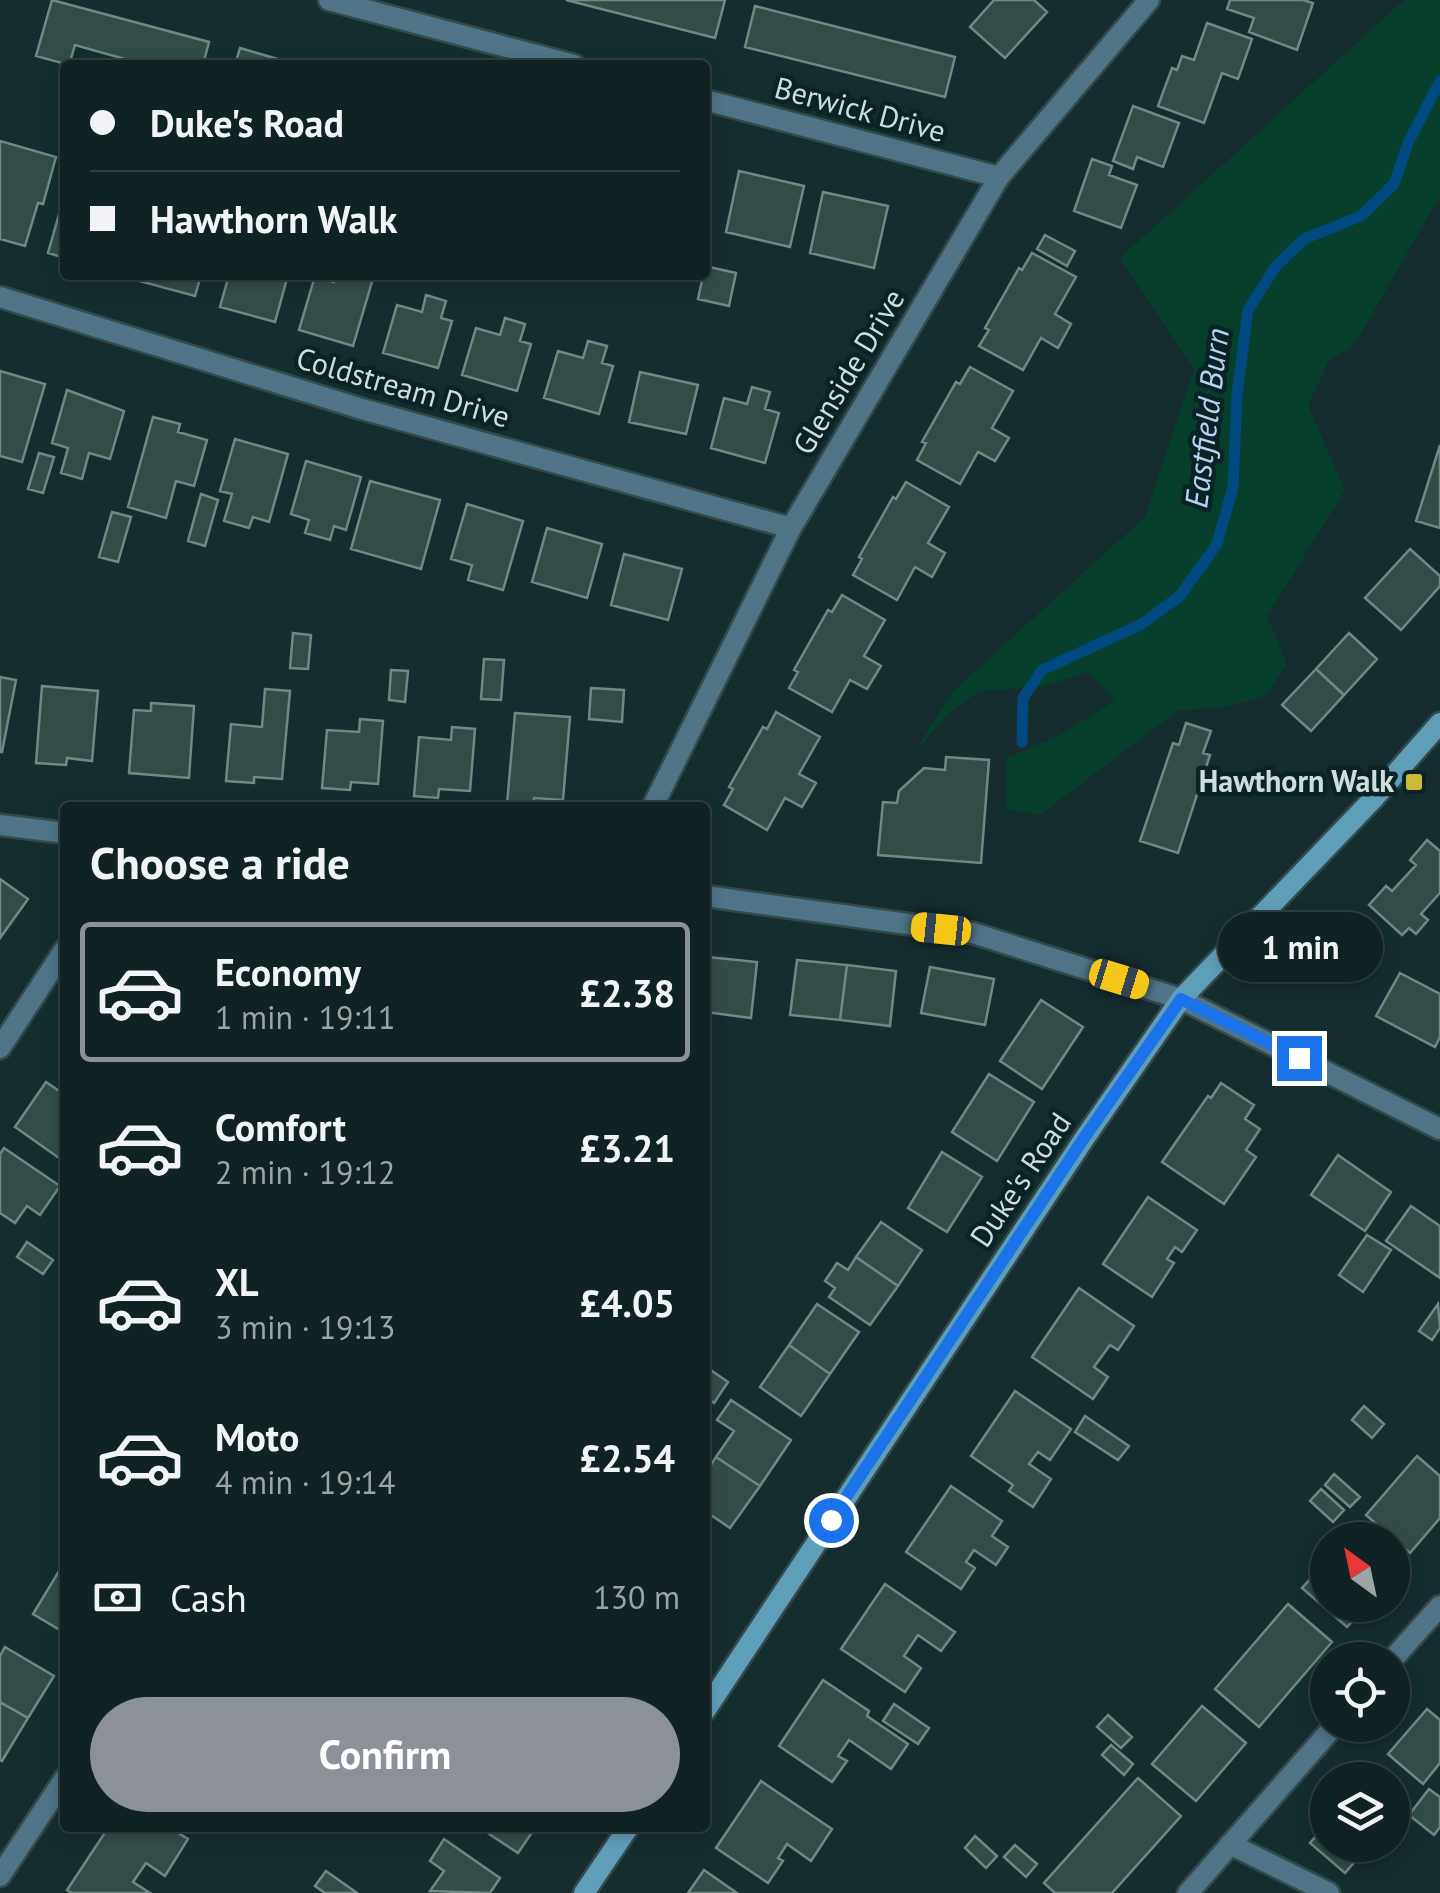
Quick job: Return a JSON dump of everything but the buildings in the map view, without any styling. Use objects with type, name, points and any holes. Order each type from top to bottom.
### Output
[{"type":"main road","name":"Duke's Road","points":[[710,1703],[1084,1138],[1181,999],[1376,797],[1440,724]]},
{"type":"main road","points":[[584,1893],[625,1832]]},
{"type":"street","points":[[329,0],[555,60]]},
{"type":"street","name":"Glenside Drive","points":[[655,802],[791,528],[999,178],[1148,0]]},
{"type":"street","name":"Berwick Drive","points":[[710,101],[999,178]]},
{"type":"street","name":"Coldstream Drive","points":[[0,297],[362,409],[791,528]]},
{"type":"street","points":[[0,826],[60,832]]},
{"type":"street","points":[[710,897],[973,932],[1181,999],[1440,1129]]},
{"type":"street","points":[[0,1048],[60,957]]},
{"type":"street","points":[[1408,1642],[1440,1606]]},
{"type":"street","points":[[1188,1893],[1320,1742]]},
{"type":"street","points":[[0,1876],[60,1786]]},
{"type":"street","points":[[1230,1844],[1330,1893]]},
{"type":"green space","points":[[1404,0],[1440,0],[1440,196],[1353,347],[1329,360],[1308,406],[1345,490],[1267,616],[1287,664],[1267,695],[1221,708],[1179,710],[1040,815],[1006,809],[1006,758],[1062,734],[1115,700],[1087,672],[1046,686],[980,691],[951,711],[914,753],[952,692],[1145,517],[1194,369],[1120,258]]},
{"type":"waterway","name":"Eastfield Burn","points":[[1022,742],[1023,698],[1042,670],[1142,624],[1180,596],[1217,544],[1233,487],[1237,394],[1248,310],[1276,266],[1304,239],[1361,216],[1394,184],[1408,143],[1440,81]]},
{"type":"place","name":"Hawthorn Walk","points":[[1414,782]]},
{"type":"route","points":[[831,1520],[1084,1138],[1181,999],[1299,1058]]}]
